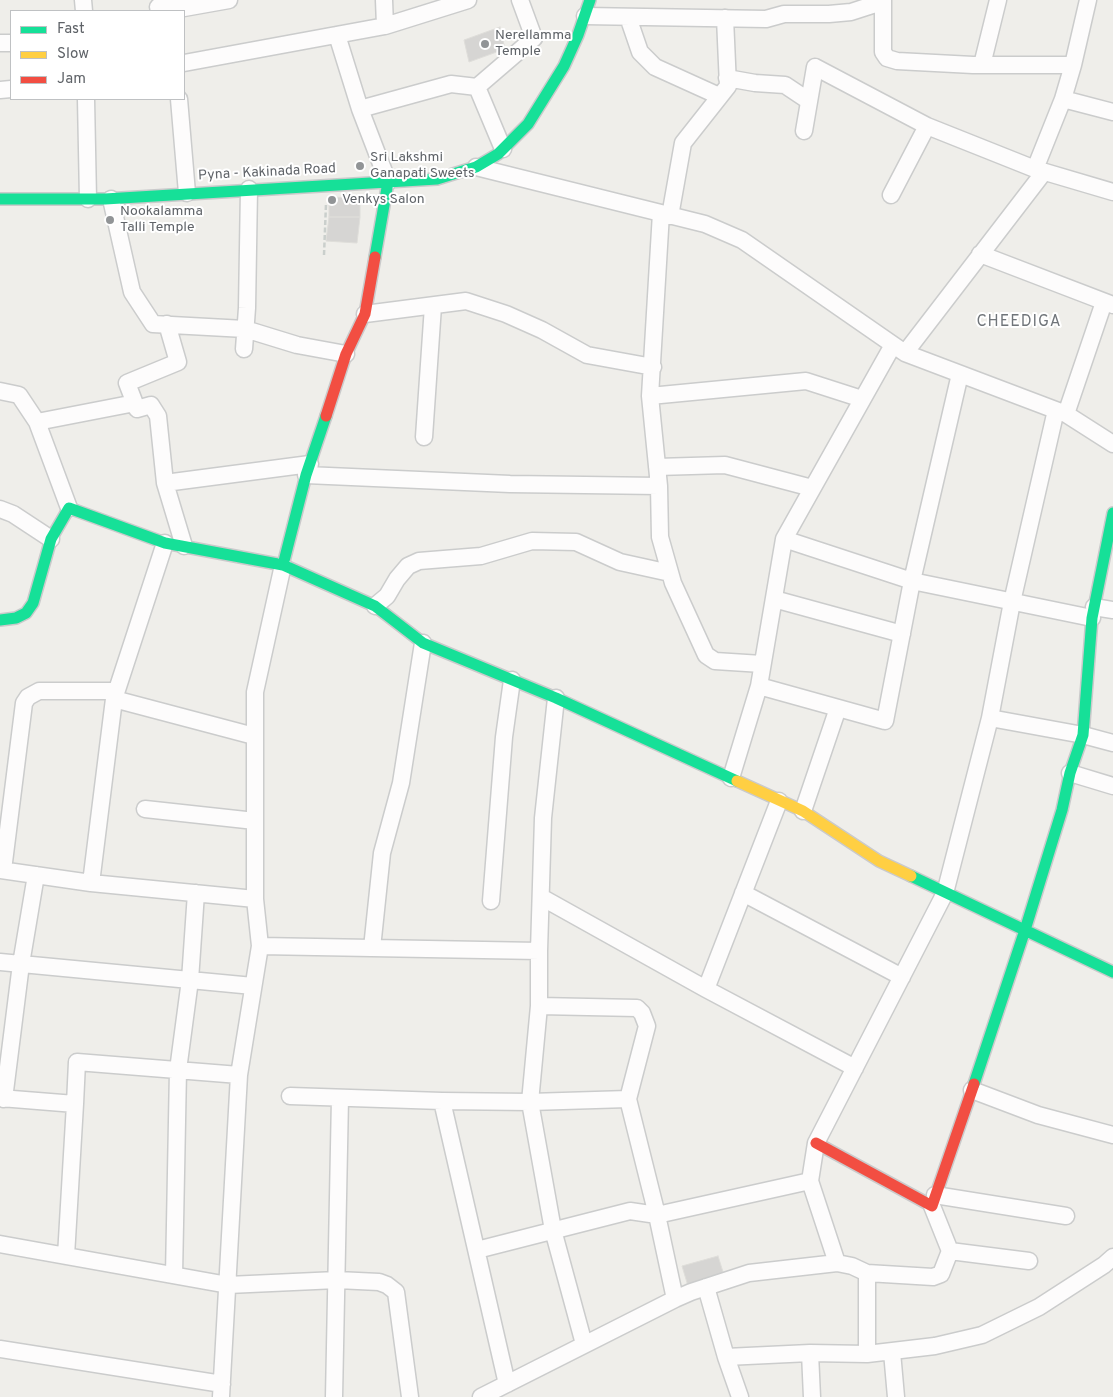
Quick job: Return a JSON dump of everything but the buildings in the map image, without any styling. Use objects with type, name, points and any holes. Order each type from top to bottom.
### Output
[{"type":"street","points":[[158,6],[184,8],[229,0]]},
{"type":"street","points":[[384,0],[385,26]]},
{"type":"street","points":[[185,63],[385,26],[468,0]]},
{"type":"street","points":[[360,109],[451,84],[477,87],[534,38],[520,0]]},
{"type":"street","name":"Pyna - Kakinada Road","points":[[0,199],[111,199],[249,189],[437,179],[476,167],[498,154],[528,124],[564,66],[590,0]]},
{"type":"street","points":[[982,65],[998,0]]},
{"type":"street","points":[[731,778],[759,686],[784,539],[862,399],[899,349],[980,254],[1040,170],[1073,65],[1088,0]]},
{"type":"street","points":[[585,16],[766,19],[784,14],[851,12],[883,1],[884,52],[887,58],[897,61],[982,65],[1073,65]]},
{"type":"street","points":[[628,17],[640,52],[655,67],[719,96]]},
{"type":"street","points":[[725,18],[728,86],[683,143],[665,214],[650,396],[659,486],[660,537],[673,584],[706,655],[715,661],[762,664]]},
{"type":"street","points":[[0,1349],[222,1391],[239,1075],[260,946],[255,899],[255,692],[283,565],[308,469],[346,354],[366,314],[388,182],[360,109],[337,35]]},
{"type":"street","points":[[804,131],[815,67],[927,126],[1040,170],[1113,192]]},
{"type":"street","points":[[727,78],[755,83],[785,85],[809,101]]},
{"type":"street","points":[[477,87],[503,149]]},
{"type":"street","points":[[1062,99],[1113,112]]},
{"type":"street","points":[[86,100],[88,199]]},
{"type":"street","points":[[179,100],[187,193]]},
{"type":"street","points":[[891,195],[927,126]]},
{"type":"street","points":[[476,167],[705,224],[742,240],[899,349],[1060,412],[1113,444]]},
{"type":"street","points":[[244,349],[249,189]]},
{"type":"street","points":[[111,199],[132,292],[153,324],[245,329],[297,345],[346,354]]},
{"type":"street","points":[[837,1263],[810,1181],[816,1143],[945,893],[990,718],[1012,602],[1060,412],[1108,303],[980,254]]},
{"type":"street","points":[[366,314],[466,301],[506,314],[587,355],[653,367]]},
{"type":"street","points":[[424,437],[433,306]]},
{"type":"street","points":[[167,324],[178,362],[127,383],[137,409],[151,405],[158,416],[165,483],[184,546]]},
{"type":"street","points":[[759,686],[886,721],[912,581],[960,374]]},
{"type":"street","points":[[650,396],[806,381],[862,399]]},
{"type":"street","points":[[0,391],[19,395],[37,422],[69,508],[165,543],[283,565],[375,606],[423,643],[556,698],[802,811],[879,861],[1113,972]]},
{"type":"street","points":[[37,422],[135,403]]},
{"type":"street","points":[[657,466],[725,465],[812,488]]},
{"type":"street","points":[[165,483],[308,469],[510,484],[659,486]]},
{"type":"street","points":[[0,620],[16,618],[26,613],[33,603],[51,539],[69,508]]},
{"type":"street","points":[[0,509],[13,514],[51,539]]},
{"type":"street","points":[[488,1395],[674,1299],[748,1273],[837,1263],[867,1272],[933,1277],[941,1274],[950,1252],[934,1201],[1025,930],[1062,810],[1070,773],[1083,735],[1093,613],[1113,513]]},
{"type":"street","points":[[784,539],[912,581],[1012,602],[1093,613],[1113,610]]},
{"type":"street","points":[[375,606],[387,596],[397,579],[408,566],[420,561],[481,556],[532,541],[576,542],[620,562],[670,573]]},
{"type":"street","points":[[91,883],[115,695],[165,543]]},
{"type":"street","points":[[774,599],[902,634]]},
{"type":"street","points":[[372,948],[382,853],[401,783],[423,643]]},
{"type":"street","points":[[491,901],[504,737],[512,680]]},
{"type":"street","points":[[254,736],[115,695],[39,691],[28,697],[24,703],[2,870],[91,883],[255,899]]},
{"type":"street","points":[[556,698],[543,818],[539,1006],[530,1102],[553,1230],[584,1344]]},
{"type":"street","points":[[802,811],[838,708]]},
{"type":"street","points":[[990,718],[1083,735],[1113,743]]},
{"type":"street","points":[[1070,773],[1113,786]]},
{"type":"street","points":[[706,989],[779,801]]},
{"type":"street","points":[[145,809],[255,822]]},
{"type":"street","points":[[36,874],[2,1098],[75,1104]]},
{"type":"street","points":[[174,1276],[178,1070],[190,980],[196,893]]},
{"type":"street","points":[[743,893],[902,977]]},
{"type":"street","points":[[541,897],[706,989],[855,1068]]},
{"type":"street","points":[[260,946],[539,951]]},
{"type":"street","points":[[0,962],[253,986]]},
{"type":"street","points":[[539,1006],[637,1008],[642,1013],[646,1026],[628,1099],[657,1215],[674,1299]]},
{"type":"street","points":[[66,1256],[77,1062],[239,1075]]},
{"type":"street","points":[[972,1090],[1038,1115],[1113,1135]]},
{"type":"street","points":[[290,1096],[530,1102],[628,1099]]},
{"type":"street","points":[[334,1397],[340,1098]]},
{"type":"street","points":[[442,1101],[507,1384]]},
{"type":"street","points":[[816,1143],[934,1201],[1066,1216]]},
{"type":"street","points":[[477,1250],[630,1211],[657,1215],[810,1181]]},
{"type":"street","points":[[0,1244],[228,1285],[337,1280],[379,1282],[396,1292],[410,1397]]},
{"type":"street","points":[[950,1252],[1029,1261]]},
{"type":"street","points":[[726,1357],[892,1352],[935,1346],[982,1336],[1038,1307],[1104,1265],[1113,1257]]},
{"type":"street","points":[[867,1272],[867,1354]]},
{"type":"street","points":[[706,1287],[726,1357],[740,1397]]},
{"type":"street","points":[[892,1352],[896,1397]]},
{"type":"street","points":[[810,1353],[812,1397]]},
{"type":"path","points":[[324,255],[327,185]]},
{"type":"traffic: fast","points":[[0,199],[105,199],[437,179],[476,167],[498,154],[528,124],[564,66],[578,35],[590,0]]},
{"type":"traffic: fast","points":[[375,257],[388,182]]},
{"type":"traffic: fast","points":[[0,620],[16,618],[26,613],[33,603],[51,539],[69,508],[165,543],[283,565],[306,475],[326,416]]},
{"type":"traffic: fast","points":[[974,1084],[1025,930],[1062,810],[1070,773],[1083,735],[1092,618],[1113,513]]},
{"type":"traffic: fast","points":[[283,565],[375,606],[423,643],[556,698],[737,781]]},
{"type":"traffic: fast","points":[[911,876],[1113,972]]},
{"type":"traffic: slow","points":[[737,781],[803,811],[879,861],[911,876]]},
{"type":"traffic: jam","points":[[326,416],[346,354],[365,314],[375,257]]},
{"type":"traffic: jam","points":[[816,1143],[932,1206],[974,1084]]},
{"type":"place","name":"Nerellamma Temple","points":[[485,44]]},
{"type":"place","name":"Sri Lakshmi Ganapati Sweets","points":[[360,166]]},
{"type":"place","name":"Venkys Salon","points":[[332,200]]},
{"type":"place","name":"Nookalamma Talli Temple","points":[[110,220]]},
{"type":"district","name":"CHEEDIGA","points":[[1019,323]]}]
